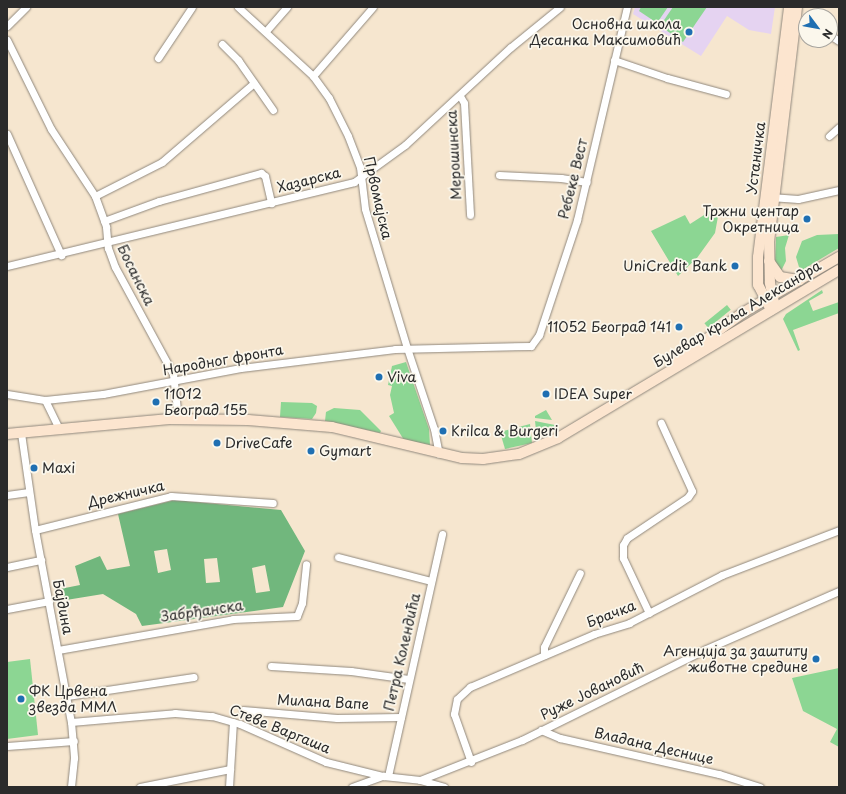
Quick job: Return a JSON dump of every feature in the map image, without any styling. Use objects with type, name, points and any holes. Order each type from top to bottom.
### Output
[{"type":"main road","name":"Устаничка","points":[[768,298],[770,197],[789,7]]},
{"type":"main road","name":"Устаничка","points":[[773,309],[768,298],[758,285],[758,257],[770,197],[797,7]]},
{"type":"main road","name":"Булевар краља Александра","points":[[649,382],[704,338],[744,312],[839,256]]},
{"type":"main road","points":[[768,258],[780,277],[800,280]]},
{"type":"main road","name":"Булевар краља Александра","points":[[7,434],[178,418],[315,424],[439,454],[477,460],[528,452],[558,438],[649,382],[839,270]]},
{"type":"main road","points":[[744,312],[758,285]]},
{"type":"street","points":[[7,26],[26,7]]},
{"type":"street","points":[[158,58],[192,7]]},
{"type":"street","name":"Првомајска","points":[[238,7],[314,76],[329,98],[348,136],[357,159],[365,209],[406,348],[434,429],[439,454]]},
{"type":"street","points":[[266,31],[288,7]]},
{"type":"street","points":[[314,76],[373,7]]},
{"type":"street","name":"Хазарска","points":[[7,266],[61,255],[107,242],[351,183],[361,178],[405,144],[460,96],[511,47],[560,7]]},
{"type":"street","name":"Ребеке Вест","points":[[527,348],[535,343],[539,335],[564,262],[587,182],[627,7]]},
{"type":"street","name":"Босанска","points":[[7,40],[51,129],[94,196],[104,221],[107,242],[115,267],[166,360],[174,380],[178,418]]},
{"type":"street","points":[[222,44],[254,83],[273,110]]},
{"type":"street","points":[[614,60],[667,78],[726,94]]},
{"type":"street","points":[[94,196],[162,162],[254,83]]},
{"type":"street","name":"Мерошинска","points":[[460,96],[464,103],[470,215]]},
{"type":"street","points":[[829,136],[839,127]]},
{"type":"street","points":[[7,134],[61,255]]},
{"type":"street","points":[[104,221],[166,199],[260,173],[265,176],[272,203]]},
{"type":"street","points":[[499,175],[561,178],[587,182]]},
{"type":"street","points":[[770,197],[798,199],[839,190]]},
{"type":"street","name":"Народног фронта","points":[[7,394],[45,400],[102,394],[249,366],[406,348],[527,348]]},
{"type":"street","points":[[45,400],[59,429]]},
{"type":"street","points":[[648,613],[630,574],[622,547],[627,538],[688,498],[692,491],[661,423]]},
{"type":"street","name":"Бајдина","points":[[21,432],[35,530],[67,696],[74,741],[71,787]]},
{"type":"street","points":[[7,495],[29,492]]},
{"type":"street","name":"Дрежничка","points":[[35,530],[171,496],[273,503]]},
{"type":"street","name":"Брачка","points":[[471,762],[454,719],[458,699],[470,687],[648,613],[722,575],[839,530]]},
{"type":"street","name":"Петра Колендића","points":[[386,776],[401,718],[408,679],[442,534]]},
{"type":"street","points":[[338,557],[431,581]]},
{"type":"street","points":[[7,567],[41,560]]},
{"type":"street","name":"Забрђанска","points":[[58,650],[233,619],[297,616],[302,603],[306,564]]},
{"type":"street","points":[[544,655],[544,647],[580,573]]},
{"type":"street","name":"Руже Јовановић","points":[[420,780],[471,762],[541,730],[706,649],[839,591]]},
{"type":"street","points":[[7,609],[49,602]]},
{"type":"street","points":[[271,666],[350,671],[408,679]]},
{"type":"street","points":[[67,696],[194,677]]},
{"type":"street","name":"Милана Вапе","points":[[244,710],[337,718],[401,718]]},
{"type":"street","name":"Стеве Варгаша","points":[[71,722],[175,713],[206,715],[233,722],[326,762],[386,776],[420,780],[444,787]]},
{"type":"street","points":[[229,787],[233,722]]},
{"type":"street","name":"Владана Деснице","points":[[541,730],[560,738],[719,774],[760,787]]},
{"type":"street","points":[[7,746],[74,741]]},
{"type":"street","points":[[140,787],[230,769]]},
{"type":"street","points":[[352,787],[386,776]]},
{"type":"shaded area","name":"Основна школа Десанка Максимовић","points":[[635,7],[775,7],[771,34],[749,30],[727,16],[701,56],[633,14]]},
{"type":"green space","points":[[641,7],[668,7],[657,23],[639,11]]},
{"type":"green space","points":[[673,7],[707,7],[683,42],[660,26]]},
{"type":"green space","points":[[715,208],[719,211],[715,233],[697,258],[678,276],[651,231],[685,215],[690,224]]},
{"type":"green space","points":[[839,234],[839,248],[802,270],[799,267],[796,257],[802,241],[817,235]]},
{"type":"green space","points":[[789,235],[785,248],[786,261],[781,271],[775,263],[776,237]]},
{"type":"green space","points":[[822,290],[823,293],[809,301],[813,311],[839,302],[839,313],[793,330],[800,350],[798,351],[783,319],[786,314]]},
{"type":"green space","points":[[727,305],[731,310],[708,328],[704,323]]},
{"type":"green space","points":[[406,362],[429,429],[430,445],[404,440],[389,416],[394,413],[390,395],[392,386],[388,385],[392,366]]},
{"type":"green space","points":[[281,402],[312,403],[317,406],[316,413],[312,419],[280,417]]},
{"type":"green space","points":[[334,408],[360,410],[381,431],[380,433],[325,421],[326,412]]},
{"type":"green space","points":[[546,410],[552,420],[535,418],[535,416]]},
{"type":"green space","points":[[535,421],[555,425],[557,428],[537,439]]},
{"type":"green space","points":[[530,424],[532,443],[505,449],[500,432]]},
{"type":"green space","points":[[175,500],[281,510],[305,551],[283,607],[142,626],[136,614],[103,594],[60,601],[55,590],[80,585],[75,566],[100,556],[107,570],[130,566],[118,514]],"holes":[[[167,549],[171,570],[158,573],[154,551]],[[217,558],[220,582],[206,583],[204,559]],[[265,565],[270,591],[256,593],[252,568]]]},
{"type":"green space","name":"ФК Црвена звезда ММЛ","points":[[30,659],[38,735],[7,739],[7,662]]},
{"type":"green space","points":[[839,668],[839,747],[830,742],[837,729],[803,711],[792,678]]},
{"type":"place","name":"Основна школа Десанка Максимовић","points":[[689,32]]},
{"type":"place","name":"Тржни центар Окретница","points":[[807,219]]},
{"type":"place","name":"UniCredit Bank","points":[[735,266]]},
{"type":"place","name":"11052 Београд 141","points":[[679,327]]},
{"type":"place","name":"Viva","points":[[379,377]]},
{"type":"place","name":"IDEA Super","points":[[546,394]]},
{"type":"place","name":"11012 Београд 155","points":[[156,402]]},
{"type":"place","name":"Krilca & Burgeri","points":[[443,431]]},
{"type":"place","name":"DriveCafe","points":[[217,443]]},
{"type":"place","name":"Gymart","points":[[311,451]]},
{"type":"place","name":"Maxi","points":[[34,468]]},
{"type":"place","name":"Агенција за заштиту животне средине","points":[[816,659]]},
{"type":"place","name":"ФК Црвена звезда ММЛ","points":[[21,699]]}]
